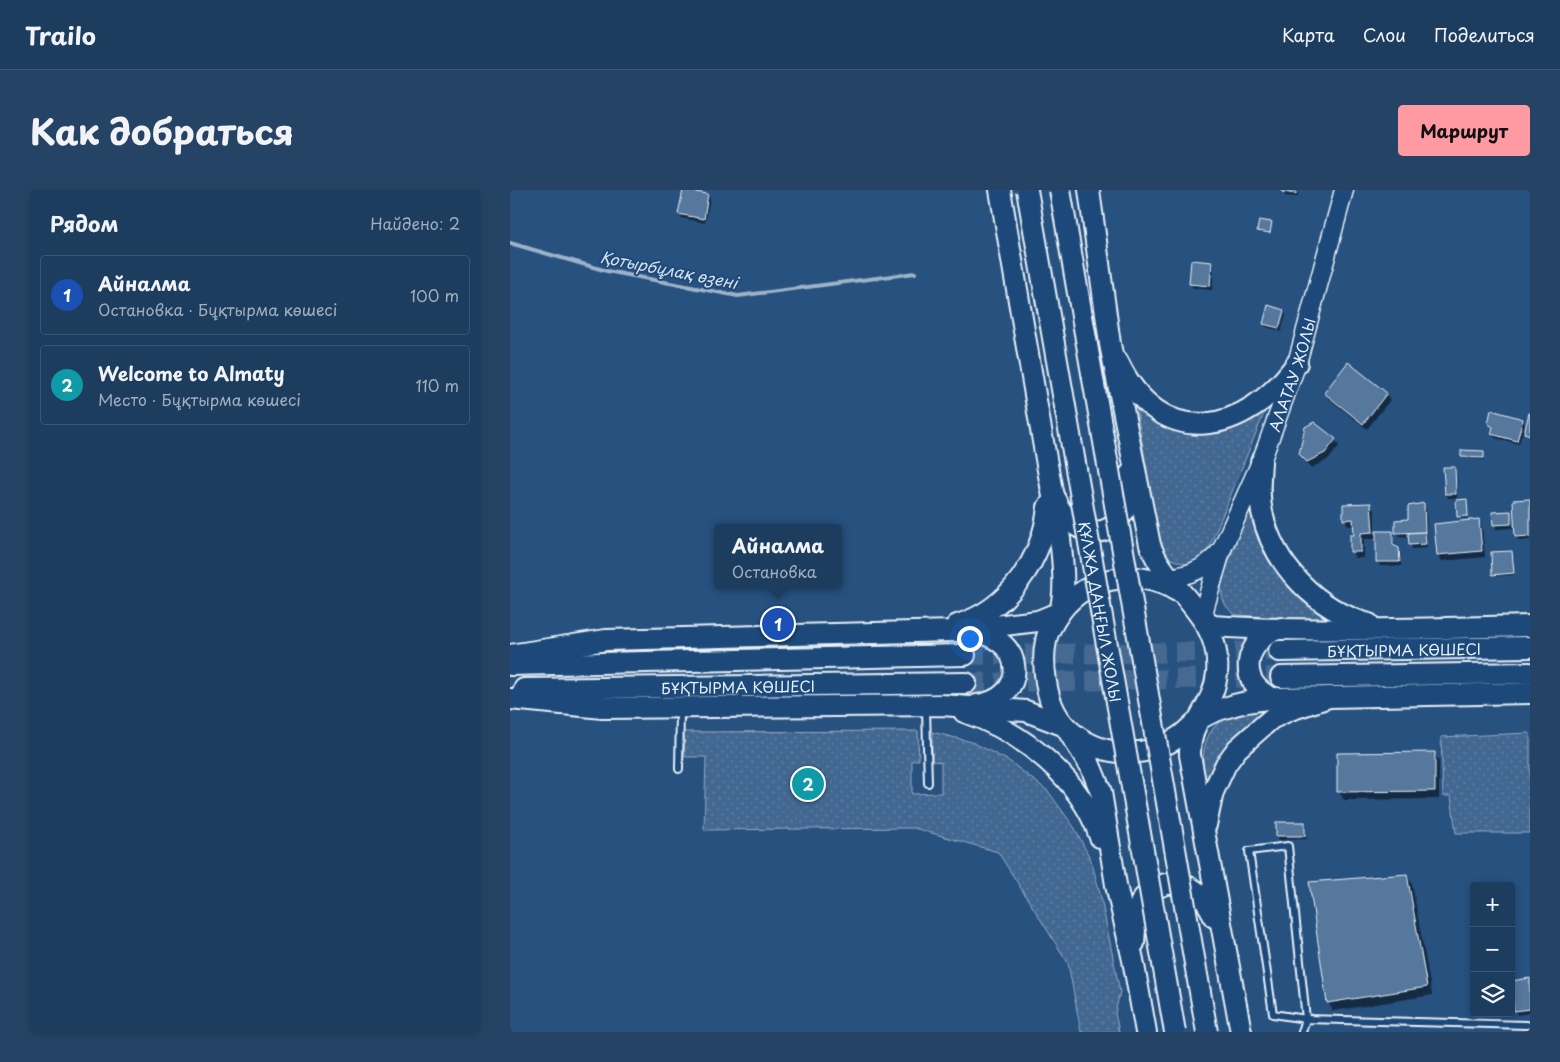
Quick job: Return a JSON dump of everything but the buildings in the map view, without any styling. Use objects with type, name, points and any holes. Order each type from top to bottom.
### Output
[{"type":"main road","points":[[1000,190],[1064,574],[1060,612],[1046,641],[1045,674],[1050,704],[1090,765],[1101,792],[1116,885],[1133,960],[1146,1032]]},
{"type":"main road","name":"ҚҰЛЖА ДАҢҒЫЛ ЖОЛЫ","points":[[1027,190],[1175,1032]]},
{"type":"main road","name":"ҚҰЛЖА ДАҢҒЫЛ ЖОЛЫ","points":[[1060,190],[1207,1032]]},
{"type":"main road","points":[[1089,190],[1110,344],[1150,545],[1156,560],[1168,578],[1206,622],[1214,645],[1216,673],[1212,695],[1190,737],[1190,755],[1203,837],[1241,1032]]},
{"type":"main road","name":"АЛАТАУ ЖОЛЫ","points":[[1206,622],[1204,610],[1221,552],[1261,462],[1296,363],[1344,190]]},
{"type":"main road","points":[[1110,344],[1121,367],[1143,399],[1164,414],[1193,425],[1221,423],[1252,408],[1275,391],[1296,363]]},
{"type":"main road","points":[[1050,484],[1064,515],[1077,528],[1102,532],[1118,521],[1127,504],[1131,462],[1129,440]]},
{"type":"main road","points":[[1261,462],[1259,494],[1262,512],[1271,541],[1287,568],[1311,593],[1327,604],[1359,621],[1391,629]]},
{"type":"main road","points":[[932,633],[961,624],[979,615],[1003,598],[1020,580],[1046,528],[1050,484]]},
{"type":"main road","points":[[510,655],[606,640],[932,633],[1038,621],[1060,612],[1077,594],[1088,587],[1113,579],[1168,578],[1201,570],[1221,552]]},
{"type":"main road","points":[[1140,578],[1166,585],[1188,600]]},
{"type":"main road","points":[[1206,622],[1213,626],[1281,628],[1391,629],[1530,626]]},
{"type":"main road","points":[[1276,699],[1267,696],[1256,687],[1250,677],[1249,666],[1250,654],[1257,642],[1266,634],[1281,628]]},
{"type":"main road","points":[[510,699],[603,708],[985,704],[996,699],[1012,684],[1016,667],[1008,650],[995,637],[985,634],[953,631]]},
{"type":"main road","name":"БҰҚТЫРМА КӨШЕСІ","points":[[1279,651],[1530,647]]},
{"type":"main road","name":"БҰҚТЫРМА КӨШЕСІ","points":[[510,665],[965,656]]},
{"type":"main road","name":"БҰҚТЫРМА КӨШЕСІ","points":[[1281,677],[1530,673]]},
{"type":"main road","name":"БҰҚТЫРМА КӨШЕСІ","points":[[510,690],[966,682]]},
{"type":"main road","points":[[941,705],[1026,711],[1065,726],[1093,746],[1130,753],[1157,749],[1168,744],[1198,720],[1229,706],[1247,701],[1329,697],[1530,693]]},
{"type":"main road","points":[[1203,837],[1213,792],[1226,764],[1237,750],[1271,719],[1290,710],[1329,697]]},
{"type":"main road","points":[[941,705],[974,716],[1013,735],[1032,748],[1062,776],[1088,809],[1116,885]]},
{"type":"main road","points":[[1133,960],[1135,927],[1140,904],[1150,891],[1163,884],[1174,882],[1196,891],[1211,910],[1223,940]]},
{"type":"lane","points":[[928,783],[941,705]]},
{"type":"lane","points":[[679,769],[680,707]]},
{"type":"lane","points":[[1302,1032],[1306,1019],[1288,846],[1249,851],[1273,1014],[1306,1019],[1527,1026]]},
{"type":"shaded area","points":[[1135,401],[1167,423],[1267,406],[1209,548],[1200,560],[1188,565],[1168,558],[1160,546]]},
{"type":"shaded area","points":[[1254,492],[1261,530],[1349,622],[1237,615],[1228,609],[1222,596],[1222,581]]},
{"type":"shaded area","points":[[1261,705],[1276,712],[1206,801],[1203,766],[1206,743],[1210,733],[1217,724],[1228,717]]},
{"type":"shaded area","points":[[918,731],[919,760],[912,760],[912,794],[941,793],[941,762],[932,761],[932,732],[972,742],[1009,761],[1048,791],[1074,827],[1091,860],[1100,893],[1120,992],[1115,1013],[1119,1032],[1081,1032],[1068,963],[998,852],[914,828],[704,830],[706,757],[685,757],[684,732]]},
{"type":"shaded area","points":[[1530,733],[1530,833],[1456,833],[1451,796],[1443,796],[1441,737]]},
{"type":"waterway","name":"Қотырбұлақ өзені","points":[[510,243],[607,271],[738,296],[915,273]]},
{"type":"tunnel","points":[[965,655],[1279,651]]},
{"type":"tunnel","points":[[966,683],[1281,677]]},
{"type":"place","name":"Айналма","points":[[778,624]]},
{"type":"place","name":"Welcome to Almaty","points":[[808,784]]}]
